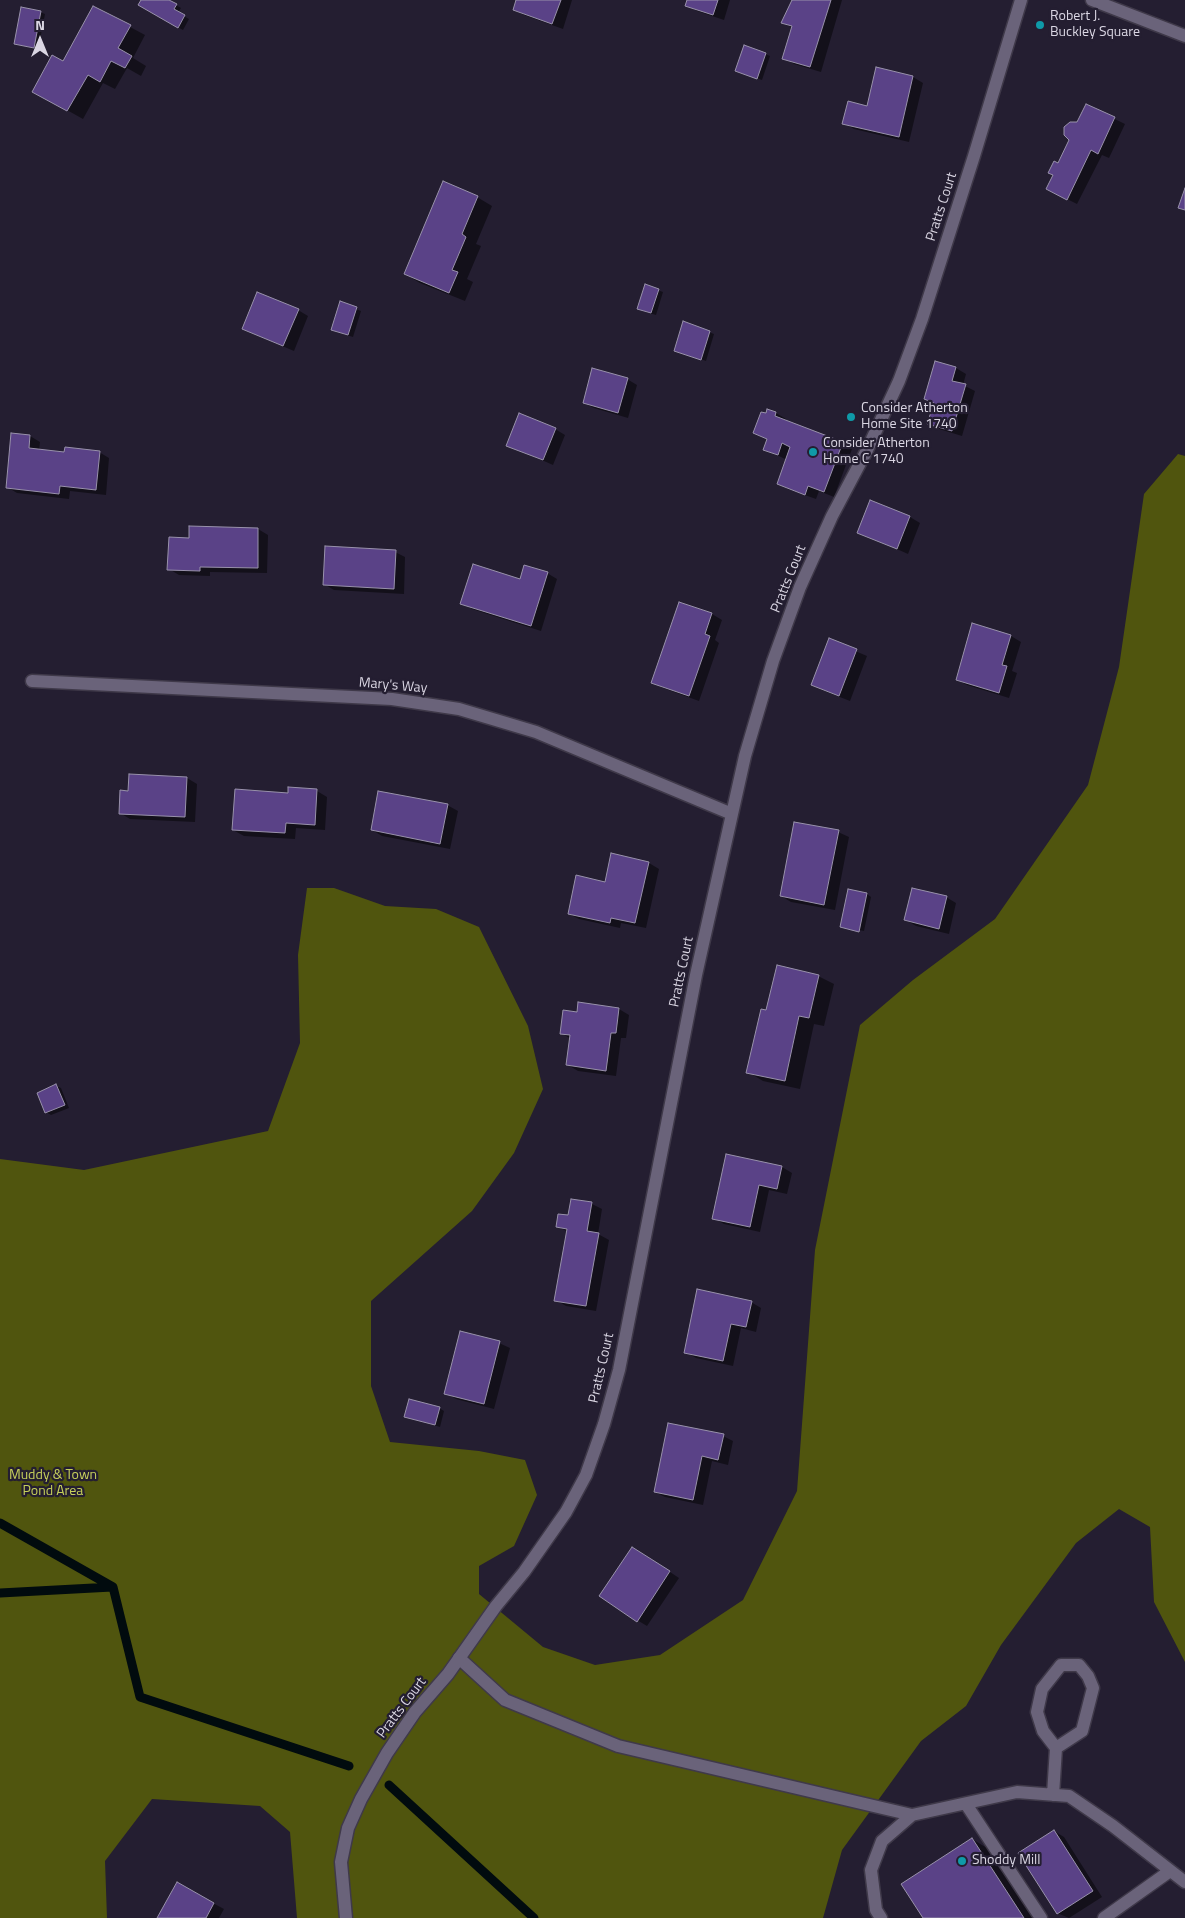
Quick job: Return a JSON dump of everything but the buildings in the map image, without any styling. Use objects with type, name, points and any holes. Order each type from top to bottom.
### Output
[{"type":"street","name":"Pratts Court","points":[[346,1918],[341,1862],[348,1828],[361,1799],[387,1753],[415,1712],[459,1658],[496,1606],[524,1572],[566,1512],[586,1475],[604,1424],[619,1370],[696,975],[745,756],[773,661],[800,587],[832,516],[867,450],[899,381],[922,319],[1021,0]]},
{"type":"street","points":[[1092,0],[1185,36]]},
{"type":"street","name":"Mary's Way","points":[[32,681],[392,699],[459,709],[536,732],[732,814]]},
{"type":"street","points":[[459,1658],[505,1700],[618,1746],[912,1815],[1017,1792],[1069,1796],[1113,1826],[1185,1882]]},
{"type":"street","points":[[1053,1795],[1056,1748],[1043,1731],[1037,1712],[1042,1689],[1062,1665],[1079,1665],[1088,1676],[1093,1688],[1082,1731],[1056,1748]]},
{"type":"street","points":[[966,1804],[1041,1918]]},
{"type":"street","points":[[881,1918],[876,1910],[871,1870],[882,1841],[912,1815]]},
{"type":"street","points":[[1104,1918],[1170,1871]]},
{"type":"green space","name":"Muddy & Town Pond Area","points":[[1178,454],[1185,456],[1185,1662],[1154,1602],[1150,1527],[1119,1509],[1076,1543],[1001,1645],[966,1706],[921,1741],[842,1850],[823,1918],[297,1918],[290,1832],[260,1806],[152,1799],[105,1861],[107,1918],[0,1918],[0,1159],[84,1170],[268,1131],[300,1043],[298,955],[307,888],[334,888],[385,906],[436,909],[479,927],[528,1026],[543,1089],[514,1153],[472,1211],[371,1301],[371,1386],[390,1442],[479,1451],[525,1460],[537,1495],[514,1546],[479,1566],[479,1594],[543,1647],[595,1665],[660,1655],[743,1600],[797,1491],[815,1250],[860,1025],[913,980],[995,919],[1088,785],[1119,667],[1144,494]]},
{"type":"waterway","points":[[0,1523],[113,1587],[140,1697],[349,1766]]},
{"type":"waterway","points":[[0,1593],[112,1587]]},
{"type":"waterway","points":[[389,1785],[534,1918]]},
{"type":"place","name":"Robert J. Buckley Square","points":[[1040,25]]},
{"type":"place","name":"Consider Atherton Home Site 1740","points":[[851,417]]},
{"type":"place","name":"Consider Atherton Home C 1740","points":[[813,452]]},
{"type":"place","name":"Shoddy Mill","points":[[962,1861]]}]
